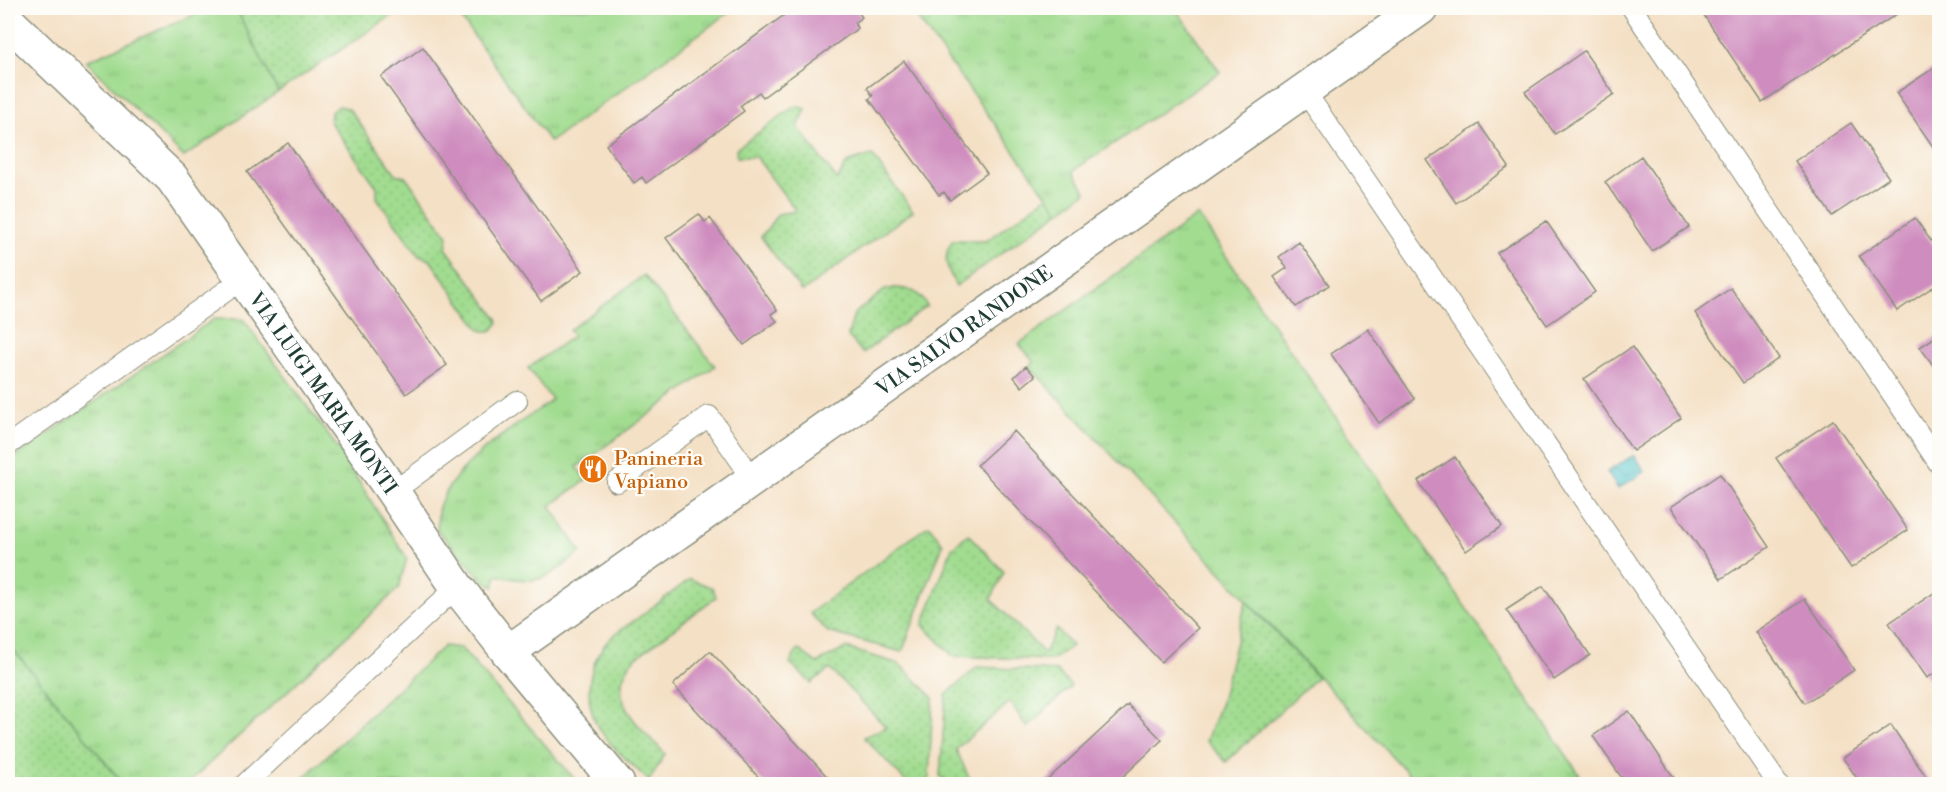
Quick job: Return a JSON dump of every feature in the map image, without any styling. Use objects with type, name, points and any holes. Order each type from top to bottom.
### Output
[{"type":"street","name":"VIA SALVO RANDONE","points":[[508,652],[1421,8]]},
{"type":"street","name":"VIA LUIGI MARIA MONTI","points":[[8,21],[172,178],[393,492],[457,587],[618,784]]},
{"type":"lane","points":[[1632,8],[1940,465]]},
{"type":"lane","points":[[1304,90],[1779,784]]},
{"type":"lane","points":[[8,445],[243,279]]},
{"type":"lane","points":[[393,492],[517,400]]},
{"type":"lane","points":[[617,482],[709,416],[753,479]]},
{"type":"lane","points":[[245,784],[457,587]]},
{"type":"green space","points":[[210,8],[236,8],[278,92],[184,157],[86,61]]},
{"type":"green space","points":[[236,8],[403,8],[278,92]]},
{"type":"green space","points":[[454,8],[735,8],[550,142]]},
{"type":"green space","points":[[910,8],[1175,8],[1220,72],[1073,171],[1086,192],[1059,212]]},
{"type":"green space","points":[[339,106],[349,109],[396,174],[406,177],[448,236],[446,248],[497,318],[498,323],[493,330],[480,330],[430,260],[419,256],[377,198],[377,187],[330,122],[331,112]]},
{"type":"green space","points":[[795,106],[806,109],[798,127],[837,180],[847,163],[872,155],[913,211],[802,292],[761,237],[778,214],[796,211],[756,157],[737,157],[736,149]]},
{"type":"green space","points":[[1048,196],[1059,212],[956,286],[946,258],[953,240],[986,241]]},
{"type":"green space","points":[[1198,215],[1586,784],[1418,784],[1030,367],[1034,362],[1019,344]]},
{"type":"green space","points":[[644,275],[715,366],[577,467],[586,480],[550,506],[581,552],[564,566],[539,579],[508,578],[497,575],[494,587],[481,578],[437,530],[439,507],[458,475],[472,460],[552,400],[528,368],[573,336],[569,330]]},
{"type":"green space","points":[[894,288],[914,292],[927,306],[863,353],[848,336],[854,314],[885,290]]},
{"type":"green space","points":[[214,319],[243,319],[337,447],[407,558],[399,588],[187,784],[123,784],[8,643],[8,462]]},
{"type":"green space","points":[[929,525],[943,544],[902,652],[828,632],[810,613]]},
{"type":"green space","points":[[968,534],[1004,572],[991,599],[1044,653],[1056,629],[1072,646],[1052,660],[953,656],[923,625],[952,548]]},
{"type":"green space","points":[[690,579],[713,588],[716,597],[633,660],[624,674],[621,687],[628,711],[665,754],[649,781],[613,747],[596,723],[590,701],[590,677],[598,655],[612,637]]},
{"type":"green space","points":[[1246,601],[1317,677],[1226,762],[1206,741],[1221,702]]},
{"type":"green space","points":[[8,643],[123,784],[8,784]]},
{"type":"green space","points":[[444,646],[461,648],[579,784],[297,784]]},
{"type":"green space","points":[[846,648],[899,664],[933,697],[929,778],[922,784],[908,784],[864,737],[886,727],[830,669],[811,683],[790,663],[798,649],[817,663]]},
{"type":"green space","points":[[977,667],[1057,671],[1071,686],[1027,727],[1010,702],[956,749],[970,780],[965,784],[948,784],[940,776],[946,695]]},
{"type":"water","points":[[1634,455],[1645,471],[1618,489],[1607,472]]},
{"type":"building","points":[[794,8],[855,8],[862,17],[854,23],[858,28],[763,97],[759,92],[740,106],[744,111],[646,183],[642,177],[634,183],[606,145]]},
{"type":"building","points":[[1699,8],[1906,8],[1762,102]]},
{"type":"building","points":[[423,47],[583,271],[541,301],[381,77]]},
{"type":"building","points":[[1584,51],[1614,94],[1555,134],[1525,92]]},
{"type":"building","points":[[904,61],[987,173],[950,200],[944,192],[939,195],[869,99],[873,96],[867,88]]},
{"type":"building","points":[[1940,64],[1940,144],[1934,148],[1896,93]]},
{"type":"building","points":[[1851,123],[1889,178],[1832,216],[1795,161]]},
{"type":"building","points":[[1479,124],[1509,167],[1456,203],[1427,160]]},
{"type":"building","points":[[288,143],[447,365],[406,394],[247,172]]},
{"type":"building","points":[[1641,156],[1689,227],[1652,251],[1605,182]]},
{"type":"building","points":[[699,214],[705,222],[710,218],[777,310],[771,314],[777,321],[744,345],[666,238]]},
{"type":"building","points":[[1915,218],[1940,254],[1940,282],[1897,311],[1859,256]]},
{"type":"building","points":[[1546,221],[1595,292],[1547,325],[1497,253]]},
{"type":"building","points":[[1299,242],[1329,285],[1296,307],[1274,277],[1287,268],[1279,257]]},
{"type":"building","points":[[1731,288],[1779,358],[1743,383],[1695,313]]},
{"type":"building","points":[[1368,329],[1415,399],[1379,423],[1331,354]]},
{"type":"building","points":[[1940,334],[1940,375],[1920,347]]},
{"type":"building","points":[[1632,347],[1681,418],[1633,451],[1584,379]]},
{"type":"building","points":[[1026,366],[1035,376],[1022,387],[1014,377]]},
{"type":"building","points":[[1833,420],[1908,530],[1851,568],[1776,458]]},
{"type":"building","points":[[1014,431],[1198,628],[1161,662],[977,465]]},
{"type":"building","points":[[1455,457],[1502,526],[1466,551],[1418,481]]},
{"type":"building","points":[[1720,474],[1769,547],[1721,579],[1671,507]]},
{"type":"building","points":[[1543,586],[1590,655],[1554,680],[1506,610]]},
{"type":"building","points":[[1940,589],[1940,670],[1927,678],[1889,623]]},
{"type":"building","points":[[1805,599],[1854,670],[1805,703],[1756,632]]},
{"type":"building","points":[[710,651],[834,784],[764,783],[673,685]]},
{"type":"building","points":[[1128,705],[1162,740],[1115,784],[1043,784]]},
{"type":"building","points":[[1629,711],[1676,781],[1671,784],[1626,784],[1593,736]]},
{"type":"building","points":[[1891,725],[1932,784],[1861,784],[1843,758]]},
{"type":"place","name":"Panineria Vapiano","points":[[593,469]]}]
